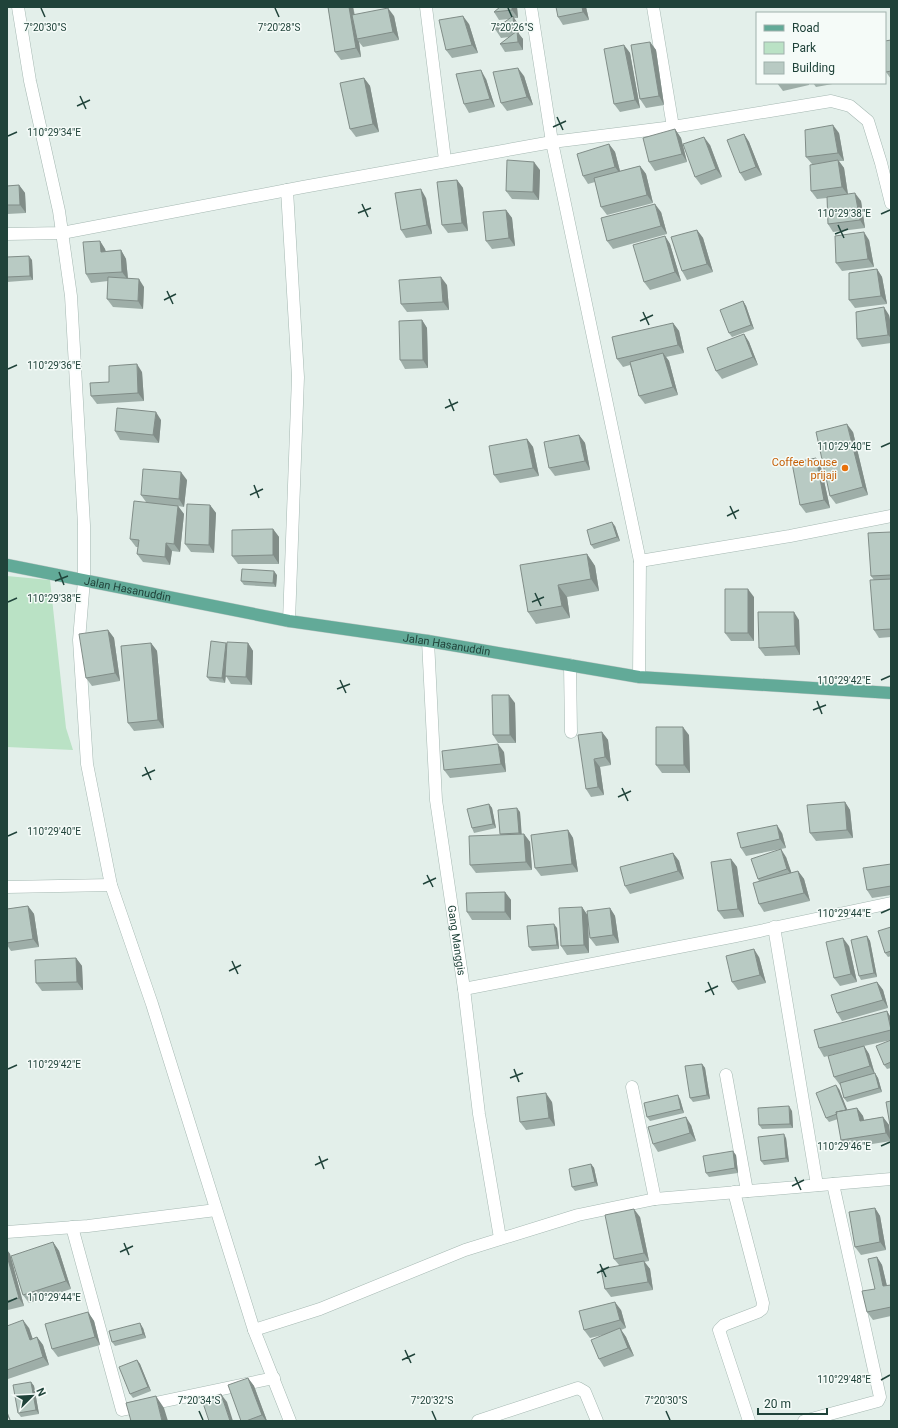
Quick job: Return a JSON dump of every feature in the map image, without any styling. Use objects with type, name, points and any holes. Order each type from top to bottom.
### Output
[{"type":"main road","name":"Jalan Hasanuddin","points":[[7,565],[288,621],[428,641],[639,677],[891,693]]},
{"type":"street","points":[[18,7],[30,81],[62,233],[72,296],[84,526],[84,580],[79,640],[87,764],[111,885],[152,1004],[254,1330],[290,1421]]},
{"type":"street","points":[[426,7],[445,160]]},
{"type":"street","points":[[531,7],[552,142],[640,560],[639,677]]},
{"type":"street","points":[[653,7],[673,127]]},
{"type":"street","points":[[7,234],[62,233],[445,160],[552,142],[673,127],[831,101],[850,106],[868,121],[891,203]]},
{"type":"street","points":[[287,190],[298,377],[288,621]]},
{"type":"street","points":[[640,560],[790,536],[891,516]]},
{"type":"street","name":"Gang Manggis","points":[[428,641],[436,800],[464,989],[479,1114],[500,1238]]},
{"type":"street","points":[[570,665],[571,732]]},
{"type":"street","points":[[7,887],[111,885]]},
{"type":"street","points":[[464,989],[891,903]]},
{"type":"street","points":[[774,927],[817,1185]]},
{"type":"street","points":[[726,1075],[747,1191]]},
{"type":"street","points":[[632,1087],[655,1199]]},
{"type":"street","points":[[254,1330],[320,1309],[465,1250],[578,1215],[655,1199],[891,1179]]},
{"type":"street","points":[[804,1421],[878,1401],[880,1397],[833,1184]]},
{"type":"street","points":[[734,1192],[763,1303],[762,1309],[758,1312],[724,1325],[719,1330],[749,1421]]},
{"type":"street","points":[[7,1232],[72,1227],[216,1210]]},
{"type":"street","points":[[72,1227],[122,1410],[274,1378]]},
{"type":"street","points":[[478,1421],[578,1388],[585,1392],[597,1421]]},
{"type":"green space","points":[[7,576],[50,580],[66,728],[73,750],[7,747]]},
{"type":"building","points":[[328,7],[349,7],[356,48],[335,52]]},
{"type":"building","points":[[500,7],[512,7],[512,10],[494,12]]},
{"type":"building","points":[[556,7],[582,7],[583,12],[558,17]]},
{"type":"building","points":[[388,8],[393,32],[357,39],[352,15]]},
{"type":"building","points":[[463,16],[472,45],[446,50],[439,20]]},
{"type":"building","points":[[513,16],[514,28],[495,29]]},
{"type":"building","points":[[517,31],[518,42],[500,44]]},
{"type":"building","points":[[891,40],[891,71],[886,72],[886,41]]},
{"type":"building","points":[[650,42],[659,96],[640,99],[631,45]]},
{"type":"building","points":[[624,45],[635,100],[614,104],[604,49]]},
{"type":"building","points":[[518,68],[527,97],[501,103],[493,72]]},
{"type":"building","points":[[481,70],[490,99],[464,104],[456,74]]},
{"type":"building","points":[[364,78],[373,124],[350,129],[340,83]]},
{"type":"building","points":[[833,125],[838,153],[806,157],[805,130]]},
{"type":"building","points":[[675,129],[682,154],[649,162],[643,138]]},
{"type":"building","points":[[744,134],[756,167],[740,173],[727,140]]},
{"type":"building","points":[[704,137],[716,169],[695,177],[683,144]]},
{"type":"building","points":[[609,144],[615,167],[583,176],[577,154]]},
{"type":"building","points":[[507,160],[534,162],[533,192],[506,191]]},
{"type":"building","points":[[838,160],[842,187],[811,191],[810,165]]},
{"type":"building","points":[[640,166],[647,195],[601,207],[594,178]]},
{"type":"building","points":[[457,180],[462,223],[442,225],[437,182]]},
{"type":"building","points":[[19,185],[20,205],[7,205],[7,186]]},
{"type":"building","points":[[421,189],[427,225],[401,230],[395,193]]},
{"type":"building","points":[[855,193],[860,220],[828,224],[827,197]]},
{"type":"building","points":[[655,204],[661,226],[607,241],[601,218]]},
{"type":"building","points":[[506,210],[509,238],[486,241],[483,212]]},
{"type":"building","points":[[697,230],[707,264],[682,271],[671,237]]},
{"type":"building","points":[[864,232],[868,259],[836,263],[835,236]]},
{"type":"building","points":[[665,236],[675,272],[644,282],[633,245]]},
{"type":"building","points":[[100,241],[101,252],[121,250],[122,272],[86,274],[83,242]]},
{"type":"building","points":[[29,256],[30,276],[7,277],[7,257]]},
{"type":"building","points":[[877,269],[881,296],[849,300],[849,273]]},
{"type":"building","points":[[108,277],[139,279],[138,301],[107,299]]},
{"type":"building","points":[[441,277],[443,302],[401,304],[399,280]]},
{"type":"building","points":[[743,301],[751,325],[729,333],[720,310]]},
{"type":"building","points":[[884,307],[888,335],[857,339],[856,312]]},
{"type":"building","points":[[422,320],[423,360],[400,360],[399,321]]},
{"type":"building","points":[[673,323],[678,345],[617,359],[612,337]]},
{"type":"building","points":[[744,334],[753,357],[716,371],[707,348]]},
{"type":"building","points":[[663,353],[673,387],[639,396],[630,362]]},
{"type":"building","points":[[137,364],[138,393],[91,396],[90,383],[109,382],[109,366]]},
{"type":"building","points":[[117,408],[156,412],[153,435],[115,431]]},
{"type":"building","name":"Coffee house prijaji","points":[[847,424],[863,487],[830,496],[816,432]]},
{"type":"building","points":[[579,435],[585,461],[549,468],[544,442]]},
{"type":"building","points":[[527,439],[533,468],[494,475],[489,446]]},
{"type":"building","points":[[816,458],[824,500],[800,505],[792,463]]},
{"type":"building","points":[[143,469],[181,472],[179,499],[141,495]]},
{"type":"building","points":[[134,501],[178,506],[174,544],[166,543],[165,557],[137,554],[139,540],[130,539]]},
{"type":"building","points":[[187,504],[210,505],[209,545],[185,544]]},
{"type":"building","points":[[612,522],[617,537],[591,545],[587,530]]},
{"type":"building","points":[[273,529],[273,555],[232,556],[232,530]]},
{"type":"building","points":[[891,532],[891,575],[871,576],[868,533]]},
{"type":"building","points":[[587,554],[591,579],[558,585],[562,606],[528,612],[520,565]]},
{"type":"building","points":[[242,569],[274,571],[273,583],[241,581]]},
{"type":"building","points":[[891,579],[891,629],[874,630],[870,580]]},
{"type":"building","points":[[725,589],[748,589],[748,633],[725,633]]},
{"type":"building","points":[[758,612],[794,612],[795,646],[759,648]]},
{"type":"building","points":[[108,630],[115,673],[86,678],[79,634]]},
{"type":"building","points":[[211,641],[226,643],[222,678],[207,677]]},
{"type":"building","points":[[227,642],[248,643],[246,677],[225,676]]},
{"type":"building","points":[[151,643],[158,720],[128,723],[121,646]]},
{"type":"building","points":[[492,695],[509,695],[510,735],[493,735]]},
{"type":"building","points":[[656,727],[683,727],[684,765],[656,765]]},
{"type":"building","points":[[602,732],[605,757],[594,759],[598,787],[586,789],[578,735]]},
{"type":"building","points":[[498,744],[501,764],[444,770],[442,751]]},
{"type":"building","points":[[845,802],[847,830],[810,833],[807,805]]},
{"type":"building","points":[[489,804],[493,824],[472,828],[467,809]]},
{"type":"building","points":[[517,808],[519,833],[500,834],[498,810]]},
{"type":"building","points":[[777,825],[780,839],[741,848],[737,833]]},
{"type":"building","points":[[568,830],[572,864],[535,868],[531,835]]},
{"type":"building","points":[[524,834],[526,862],[470,865],[469,836]]},
{"type":"building","points":[[781,849],[787,869],[758,879],[751,859]]},
{"type":"building","points":[[673,853],[678,871],[625,886],[620,867]]},
{"type":"building","points":[[731,859],[738,909],[718,911],[711,862]]},
{"type":"building","points":[[891,864],[891,886],[867,890],[863,868]]},
{"type":"building","points":[[798,871],[804,893],[759,904],[753,883]]},
{"type":"building","points":[[505,892],[505,912],[467,912],[466,893]]},
{"type":"building","points":[[28,906],[33,939],[7,943],[7,909]]},
{"type":"building","points":[[582,907],[584,945],[561,946],[559,908]]},
{"type":"building","points":[[610,908],[613,935],[590,938],[587,911]]},
{"type":"building","points":[[554,924],[557,945],[529,947],[527,926]]},
{"type":"building","points":[[891,927],[891,951],[885,953],[878,931]]},
{"type":"building","points":[[867,936],[874,973],[859,976],[851,940]]},
{"type":"building","points":[[843,938],[851,974],[834,978],[826,942]]},
{"type":"building","points":[[754,949],[760,975],[732,982],[726,956]]},
{"type":"building","points":[[76,958],[77,982],[36,983],[35,960]]},
{"type":"building","points":[[877,982],[883,1000],[837,1013],[831,995]]},
{"type":"building","points":[[887,1011],[891,1030],[819,1048],[814,1030]]},
{"type":"building","points":[[891,1040],[891,1062],[884,1065],[876,1046]]},
{"type":"building","points":[[864,1046],[870,1066],[834,1077],[828,1056]]},
{"type":"building","points":[[702,1064],[707,1095],[690,1098],[685,1066]]},
{"type":"building","points":[[875,1073],[879,1088],[844,1098],[840,1083]]},
{"type":"building","points":[[836,1085],[846,1110],[836,1112],[837,1114],[826,1118],[816,1093]]},
{"type":"building","points":[[546,1093],[549,1118],[520,1122],[517,1097]]},
{"type":"building","points":[[678,1095],[681,1109],[647,1117],[644,1103]]},
{"type":"building","points":[[891,1101],[891,1131],[886,1102]]},
{"type":"building","points":[[789,1106],[790,1124],[759,1125],[758,1108]]},
{"type":"building","points":[[857,1108],[860,1121],[883,1117],[886,1133],[841,1140],[836,1112]]},
{"type":"building","points":[[686,1117],[690,1133],[653,1144],[648,1127]]},
{"type":"building","points":[[784,1134],[786,1158],[761,1161],[758,1137]]},
{"type":"building","points":[[733,1151],[735,1168],[706,1173],[703,1156]]},
{"type":"building","points":[[591,1164],[595,1182],[572,1187],[569,1169]]},
{"type":"building","points":[[875,1208],[880,1242],[855,1247],[849,1212]]},
{"type":"building","points":[[634,1209],[644,1253],[614,1259],[605,1215]]},
{"type":"building","points":[[53,1242],[66,1281],[23,1295],[11,1256]]},
{"type":"building","points":[[7,1256],[19,1298],[7,1301]]},
{"type":"building","points":[[877,1257],[883,1286],[891,1285],[891,1307],[867,1312],[862,1291],[875,1289],[868,1259]]},
{"type":"building","points":[[644,1261],[648,1282],[605,1289],[601,1269]]},
{"type":"building","points":[[615,1302],[620,1320],[584,1330],[579,1311]]},
{"type":"building","points":[[88,1312],[95,1337],[52,1349],[45,1324]]},
{"type":"building","points":[[23,1320],[30,1340],[37,1337],[43,1357],[7,1370],[7,1326]]},
{"type":"building","points":[[140,1323],[143,1334],[112,1342],[109,1331]]},
{"type":"building","points":[[620,1328],[628,1348],[599,1359],[591,1340]]},
{"type":"building","points":[[137,1360],[148,1387],[130,1394],[119,1367]]},
{"type":"building","points":[[248,1378],[262,1415],[246,1421],[241,1421],[228,1385]]},
{"type":"building","points":[[31,1382],[36,1410],[18,1413],[13,1385]]},
{"type":"building","points":[[221,1394],[230,1421],[209,1421],[202,1400]]},
{"type":"building","points":[[156,1396],[162,1421],[131,1421],[126,1403]]},
{"type":"place","name":"Coffee house prijaji","points":[[845,468]]}]
